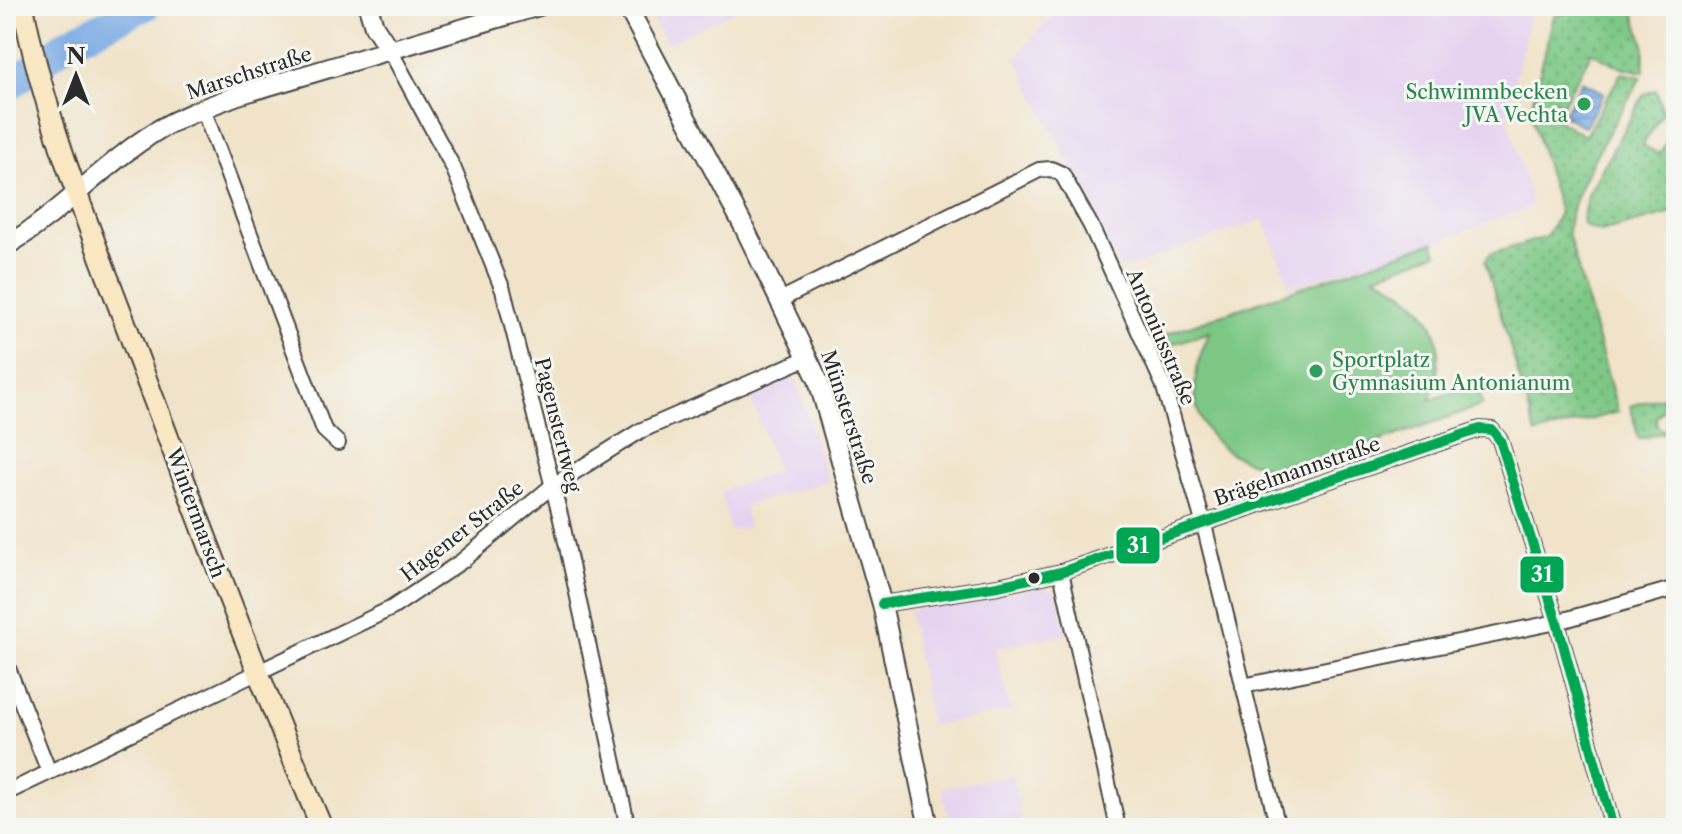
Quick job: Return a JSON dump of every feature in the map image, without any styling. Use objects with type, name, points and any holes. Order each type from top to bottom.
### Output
[{"type":"main road","name":"Wintermarsch","points":[[23,6],[33,51],[78,195],[256,674],[322,828]]},
{"type":"street","points":[[368,6],[381,41],[391,52]]},
{"type":"street","name":"Marschstraße","points":[[6,246],[38,227],[117,159],[160,129],[203,109],[238,95],[539,6]]},
{"type":"street","name":"Münsterstraße","points":[[627,6],[809,357],[882,604],[929,828]]},
{"type":"street","name":"Pagenstertweg","points":[[391,52],[453,167],[503,290],[552,486],[628,828]]},
{"type":"street","points":[[203,109],[324,430],[338,443]]},
{"type":"street","name":"Antoniusstraße","points":[[780,300],[1039,170],[1051,169],[1062,174],[1091,226],[1163,384],[1204,525],[1278,828]]},
{"type":"street","name":"Hagener Straße","points":[[6,793],[392,608],[426,587],[495,535],[552,486],[640,431],[809,357]]},
{"type":"street","name":"Brägelmannstraße","points":[[882,604],[998,586],[1061,572],[1480,429],[1492,430],[1500,440],[1557,622]]},
{"type":"street","points":[[1061,572],[1118,828]]},
{"type":"street","points":[[1243,686],[1557,622],[1676,588]]},
{"type":"street","points":[[1557,622],[1613,828]]},
{"type":"street","points":[[6,663],[49,772]]},
{"type":"shaded area","points":[[646,6],[746,6],[666,44]]},
{"type":"shaded area","points":[[1060,6],[1532,6],[1507,114],[1532,206],[1439,241],[1290,287],[1264,219],[1121,270],[1016,58]]},
{"type":"shaded area","points":[[790,377],[796,381],[828,481],[744,506],[748,527],[730,531],[721,491],[777,471],[750,394]]},
{"type":"shaded area","points":[[1041,587],[1056,592],[1067,634],[995,648],[1011,711],[931,726],[909,611]]},
{"type":"shaded area","points":[[1012,775],[1023,828],[951,828],[942,788]]},
{"type":"green space","points":[[1589,6],[1632,6],[1644,45],[1644,72],[1620,67],[1592,52],[1555,118],[1585,136],[1621,73],[1641,77],[1576,197],[1568,233],[1618,412],[1536,434],[1485,261],[1490,254],[1546,237],[1560,213],[1530,111],[1554,16]]},
{"type":"green space","points":[[6,25],[19,68],[6,75]]},
{"type":"green space","points":[[1656,90],[1663,112],[1643,145],[1659,154],[1671,135],[1676,133],[1676,212],[1601,232],[1584,226],[1582,220],[1588,194],[1644,94]]},
{"type":"green space","name":"Sportplatz Gymnasium Antonianum","points":[[1433,242],[1437,253],[1375,276],[1411,298],[1432,325],[1439,358],[1430,400],[1477,384],[1483,405],[1234,492],[1230,483],[1267,470],[1266,466],[1242,459],[1223,448],[1209,433],[1200,416],[1196,376],[1210,332],[1169,345],[1166,334]]},
{"type":"green space","points":[[1662,397],[1664,409],[1656,417],[1657,426],[1665,431],[1676,426],[1676,429],[1639,439],[1630,406]]},
{"type":"water","points":[[120,6],[153,6],[56,57],[53,44]]},
{"type":"water","name":"Schwimmbecken JVA Vechta","points":[[1582,81],[1604,93],[1585,127],[1563,115]]},
{"type":"waterway","points":[[6,88],[67,43],[145,6]]},
{"type":"transit line","name":"31","points":[[882,604],[998,586],[1061,572],[1480,429],[1492,430],[1500,440],[1557,622],[1613,828]]},
{"type":"place","name":"Schwimmbecken JVA Vechta","points":[[1584,104]]},
{"type":"place","name":"Sportplatz Gymnasium Antonianum","points":[[1316,371]]}]
